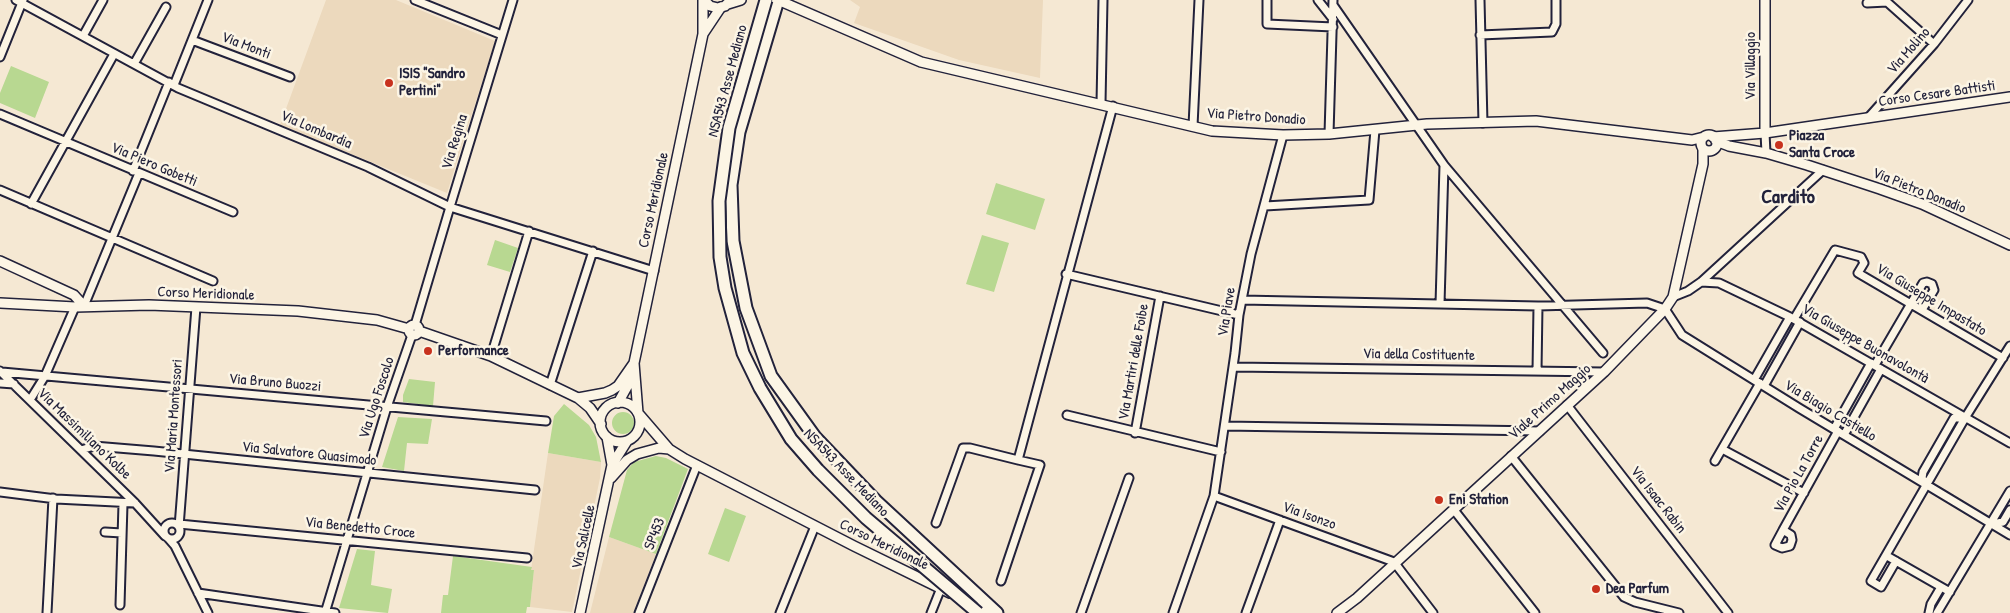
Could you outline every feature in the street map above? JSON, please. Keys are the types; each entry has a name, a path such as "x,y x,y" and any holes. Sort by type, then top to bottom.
{"highway":[{"name":"NSA543 Asse Mediano","path":"766,0 729,128 721,174 719,201 722,272 732,319 743,352 760,388 791,439 818,470 866,518 978,613"},
{"name":"NSA543 Asse Mediano","path":"778,0 739,132 731,185 734,241 746,308 771,376 815,437 876,501 997,613"}],"street":[{"path":"83,36 103,0"},
{"path":"30,400 45,376 113,238 136,172 208,0"},
{"path":"415,0 502,35"},
{"name":"Via Regina","path":"450,207 513,0"},
{"path":"703,0 710,6 741,0"},
{"path":"703,0 703,34"},
{"name":"Via Pietro Donadio","path":"778,0 921,62 1101,103 1212,131 1282,135 1330,134 1415,125 1536,121 1692,140 1766,153 1823,170 1922,204 2010,245"},
{"path":"1101,103 1103,0"},
{"path":"1193,126 1199,0"},
{"path":"1267,0 1267,24 1332,28"},
{"path":"1318,0 1333,19"},
{"path":"1480,0 1482,122"},
{"path":"1480,35 1552,32 1556,24 1556,0"},
{"name":"Via Villaggio","path":"1765,0 1765,133"},
{"name":"Via Molino","path":"1868,118 1934,44 1968,0"},
{"path":"0,57 20,1"},
{"name":"Via Lombardia","path":"20,1 114,54 172,83 368,166 450,207 654,271"},
{"path":"1330,134 1333,2"},
{"path":"1333,2 1444,165 1603,353"},
{"path":"1867,3 1887,2 1934,44"},
{"path":"703,34 727,4"},
{"path":"134,64 166,7"},
{"name":"Corso Meridionale","path":"635,367 703,34"},
{"name":"Via Monti","path":"192,40 290,77"},
{"path":"31,204 114,54"},
{"name":"Corso Cesare Battisti","path":"1709,144 1765,133 2010,97"},
{"path":"1018,460 1066,274 1113,106"},
{"name":"Via Piero Gobetti","path":"0,114 233,212"},
{"path":"1264,206 1369,200 1375,130"},
{"path":"1765,133 1766,153"},
{"name":"Via Piave","path":"1173,613 1214,496 1234,367 1239,315 1251,254 1282,135"},
{"name":"Viale Primo Maggio","path":"1337,613 1357,598 1394,562 1454,510 1604,372 1665,309 1673,297 1709,144"},
{"path":"1440,304 1444,165"},
{"path":"1673,297 1688,291 1701,282 1823,170"},
{"path":"0,190 213,280"},
{"path":"414,330 450,207"},
{"path":"491,356 529,231"},
{"name":"Via Giuseppe Impastato","path":"1795,319 1835,250 1861,257 1864,263 1858,273 2003,358"},
{"path":"550,385 593,251"},
{"path":"0,261 74,296 80,306"},
{"path":"1066,274 1239,315"},
{"name":"Via Giuseppe Buonavolontà","path":"1701,282 1720,283 1795,319 2010,444"},
{"name":"Via Pio La Torre","path":"1784,530 1923,283 1932,284 1934,290 1922,310"},
{"name":"Via Martiri delle Foibe","path":"1135,433 1160,296"},
{"path":"1242,300 1538,306 1647,303 1665,309"},
{"name":"Corso Meridionale","path":"0,303 196,307 326,314 376,320 414,330 491,356 578,398"},
{"path":"1537,371 1538,306"},
{"name":"Via Maria Montessori","path":"180,527 196,307"},
{"name":"Via Biagio Castiello","path":"1665,309 1682,335 2010,534"},
{"path":"1759,383 1795,319"},
{"path":"1715,461 1795,319"},
{"name":"Via Ugo Foscolo","path":"325,612 387,407 414,330"},
{"path":"1896,561 1881,586 1871,581 1965,418 2010,346"},
{"name":"Via Pio La Torre","path":"1839,432 1876,365"},
{"path":"578,398 605,394 618,386 635,367"},
{"path":"601,424 604,411 618,403 628,388 635,367"},
{"path":"612,465 627,441 639,429 635,367"},
{"name":"Via della Costituente","path":"1234,367 1604,372"},
{"name":"Via Bruno Buozzi","path":"1,371 190,390 546,421"},
{"name":"Via Massimiliano Kolbe","path":"1,371 148,516 166,537 179,556 208,613"},
{"path":"0,383 14,384"},
{"path":"578,398 590,408 601,424 607,437 612,465"},
{"path":"618,403 628,404 638,413"},
{"name":"Via Isaac Rabin","path":"1567,405 1728,613"},
{"name":"Corso Meridionale","path":"638,413 669,449 815,526 941,588 987,613"},
{"path":"1067,415 1135,433 1221,452"},
{"path":"1225,426 1540,431"},
{"path":"607,437 616,442 627,441"},
{"name":"Via Salvatore Quasimodo","path":"81,450 94,446 535,490"},
{"path":"609,480 627,460 637,454 659,448 669,449"},
{"path":"936,524 963,448 970,448 1040,465 1001,581"},
{"path":"1722,449 1804,493"},
{"path":"1511,456 1624,596 1634,602 1679,613"},
{"name":"Via Salicelle","path":"580,613 612,465"},
{"name":"SP453","path":"639,613 697,465"},
{"path":"1082,613 1129,478"},
{"path":"1937,613 2010,491"},
{"path":"0,492 123,504 135,503"},
{"name":"Via Isonzo","path":"1214,496 1394,562"},
{"path":"47,613 53,498"},
{"path":"120,606 123,504"},
{"path":"1454,510 1535,613"},
{"path":"1992,524 2003,522 2010,510"},
{"name":"Via Massimiliano Kolbe","path":"148,516 162,523 170,523 180,527 179,556"},
{"path":"1246,613 1280,520"},
{"path":"170,523 164,528 166,537 176,538 180,527"},
{"name":"Via Benedetto Croce","path":"180,527 191,525 526,558"},
{"name":"Corso Meridionale","path":"780,613 815,526"},
{"path":"105,532 122,533"},
{"path":"1886,556 1950,592"},
{"path":"1394,562 1433,613"},
{"path":"1929,613 1931,604 1941,587"},
{"name":"Corso Meridionale","path":"931,613 941,588"},
{"path":"198,593 335,613"}],"shaded area":[{"name":"ISIS \"Sandro Pertini\"","path":"326,0 396,0 495,41 447,193 280,125"},
{"path":"850,0 1043,0 1040,78 959,60 854,23 860,7"},
{"path":"548,453 601,462 600,478 572,612 530,607 534,570 531,570"},
{"path":"609,537 656,554 633,613 590,613"}],"green space":[{"path":"11,66 49,82 35,118 0,103 0,93"},
{"path":"996,183 1045,199 1035,230 986,214"},
{"path":"982,235 1009,243 994,292 966,284"},
{"path":"495,240 518,248 510,272 487,265"},
{"path":"409,379 435,382 433,406 403,402 403,395"},
{"path":"564,404 589,425 596,437 601,462 548,453 554,416"},
{"path":"623,412 633,419 634,423 627,433 623,434 613,427 612,423 619,413"},
{"path":"398,417 432,419 428,444 407,443 404,471 382,467"},
{"path":"656,456 666,458 688,469 656,554 609,537 627,470 634,462"},
{"path":"725,508 746,516 729,562 708,554"},
{"path":"357,549 375,551 371,585 392,589 388,613 339,608"},
{"path":"453,556 532,567 531,570 534,570 530,607 527,607 526,613 441,613 443,595 448,595"}],"place":[{"name":"ISIS \"Sandro Pertini\"","path":"389,83"},
{"name":"Piazza Santa Croce","path":"1779,145"},
{"name":"Performance","path":"428,351"},
{"name":"Eni Station","path":"1439,500"},
{"name":"Dea Parfum","path":"1596,589"}],"district":[{"name":"Cardito","path":"1788,198"}]}
